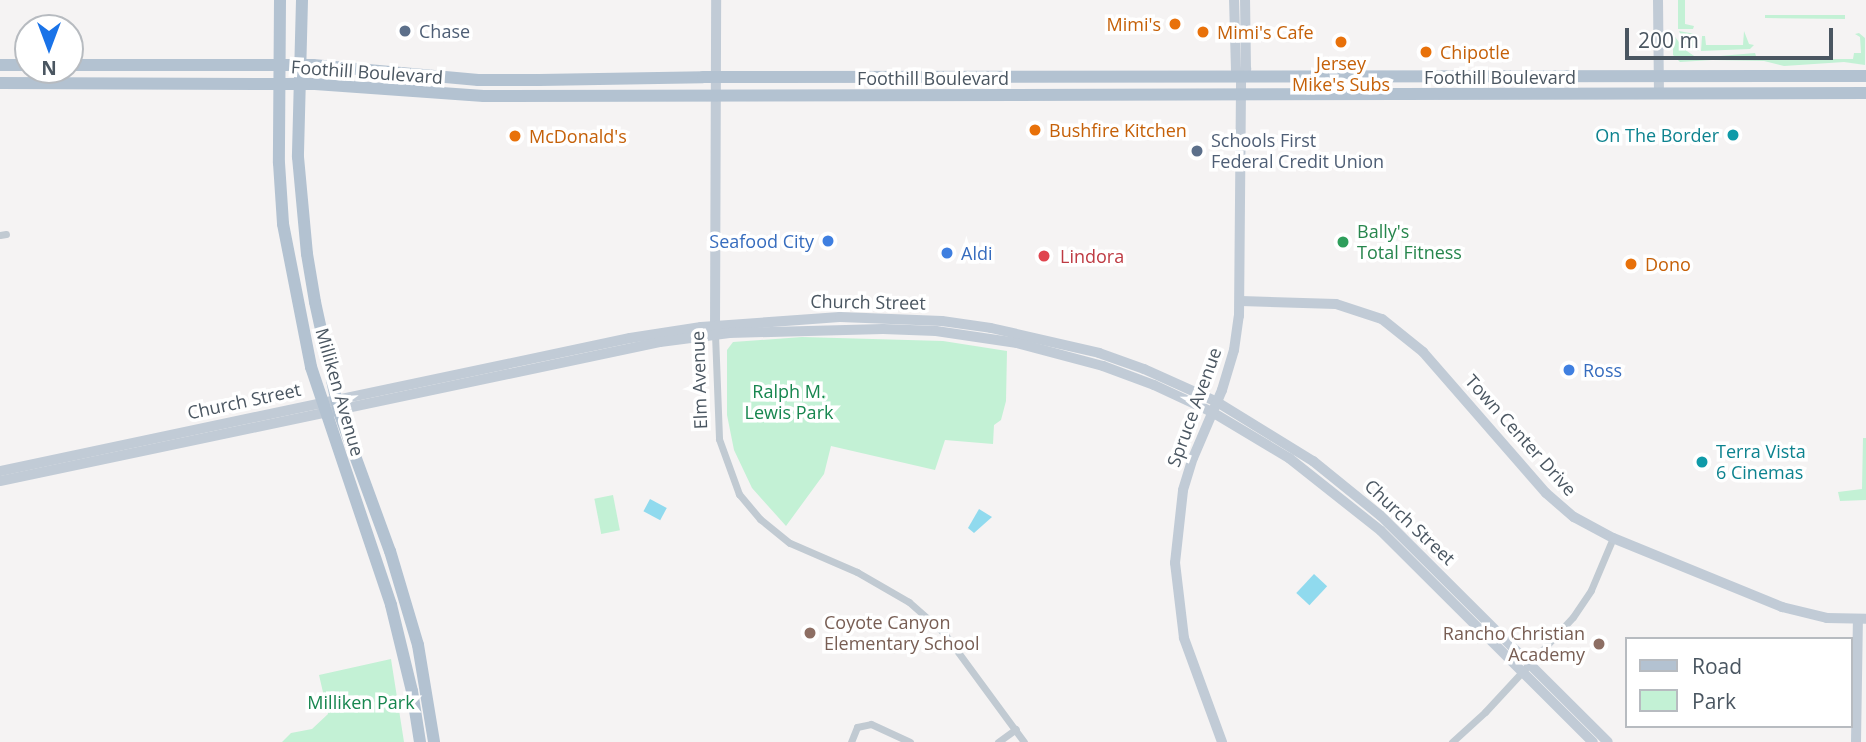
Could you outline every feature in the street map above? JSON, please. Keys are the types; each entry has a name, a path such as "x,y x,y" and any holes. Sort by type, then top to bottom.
{"main road":[{"name":"Milliken Avenue","path":"279,0 279,163 283,224 311,367 391,605 412,691 420,742"},
{"name":"Milliken Avenue","path":"302,0 298,157 307,254 337,405 390,551 418,645 434,742"},
{"name":"Elm Avenue","path":"715,330 716,0"},
{"name":"Spruce Avenue","path":"1234,0 1236,70 1241,76"},
{"name":"Spruce Avenue","path":"1222,742 1184,638 1175,563 1183,490 1234,350 1241,301 1241,76 1246,69 1245,0"},
{"path":"1658,0 1659,94"},
{"name":"Foothill Boulevard","path":"84,65 302,65 372,68 478,80 716,77 893,79 1866,76"},
{"name":"Foothill Boulevard","path":"0,82 300,84 467,96 1866,93"},
{"name":"Town Center Drive","path":"1241,301 1336,304 1370,313 1394,326 1423,352 1546,494 1574,517 1613,538 1797,612 1862,619"},
{"name":"Church Street","path":"0,481 337,405 715,330 883,329 1018,338 1215,407 1345,500 1608,742"},
{"name":"Church Street","path":"0,471 323,409"},
{"path":"1856,742 1862,619"},
{"name":"Church Street","path":"1526,668 1593,742"}],"street":[{"name":"Elm Avenue","path":"715,330 719,439 739,494 760,519 790,543 857,572 909,602 944,633 1024,742"},
{"path":"1452,742 1573,617 1597,579 1613,538"},
{"path":"851,742 857,727 862,724 871,724 910,742"},
{"path":"998,742 1016,729"}],"green space":[{"path":"1678,0 1685,0 1685,24 1694,26 1693,29 1678,29"},
{"path":"1765,15 1845,15 1845,19 1765,18"},
{"path":"1679,31 1695,34 1699,51 1686,45"},
{"path":"1744,31 1749,44 1754,45 1750,49 1701,51 1702,36 1705,36 1706,45 1743,45"},
{"path":"1859,33 1865,38 1865,65 1844,62 1784,66 1764,61 1680,62 1673,55 1673,34 1684,49 1697,58 1755,53 1757,59 1853,59 1854,53 1861,53 1860,37 1855,34"},
{"name":"Ralph M. Lewis Park","path":"802,337 943,341 1007,351 1006,401 1001,420 994,425 993,444 945,440 935,470 831,446 824,474 786,526 752,488 734,450 727,415 727,350 733,342"},
{"path":"1863,438 1866,438 1866,500 1840,501 1838,492 1862,489"},
{"path":"613,495 620,530 601,534 594,499"},
{"name":"Milliken Park","path":"391,659 404,742 282,742 291,733 312,729 328,714 319,675"}],"water":[{"path":"650,499 667,508 660,520 643,511"},
{"path":"979,509 992,517 974,533 968,528"},
{"path":"1314,574 1327,586 1309,605 1296,593"}],"place":[{"name":"Mimi's","path":"1175,24"},
{"name":"Chase","path":"405,31"},
{"name":"Mimi's Cafe","path":"1203,32"},
{"name":"Jersey Mike's Subs","path":"1341,42"},
{"name":"Chipotle","path":"1426,52"},
{"name":"Bushfire Kitchen","path":"1035,130"},
{"name":"On The Border","path":"1733,135"},
{"name":"McDonald's","path":"515,136"},
{"name":"Schools First Federal Credit Union","path":"1197,151"},
{"name":"Seafood City","path":"828,241"},
{"name":"Bally's Total Fitness","path":"1343,242"},
{"name":"Aldi","path":"947,253"},
{"name":"Lindora","path":"1044,256"},
{"name":"Dono","path":"1631,264"},
{"name":"Ross","path":"1569,370"},
{"name":"Terra Vista 6 Cinemas","path":"1702,462"},
{"name":"Coyote Canyon Elementary School","path":"810,633"},
{"name":"Rancho Christian Academy","path":"1599,644"}]}
